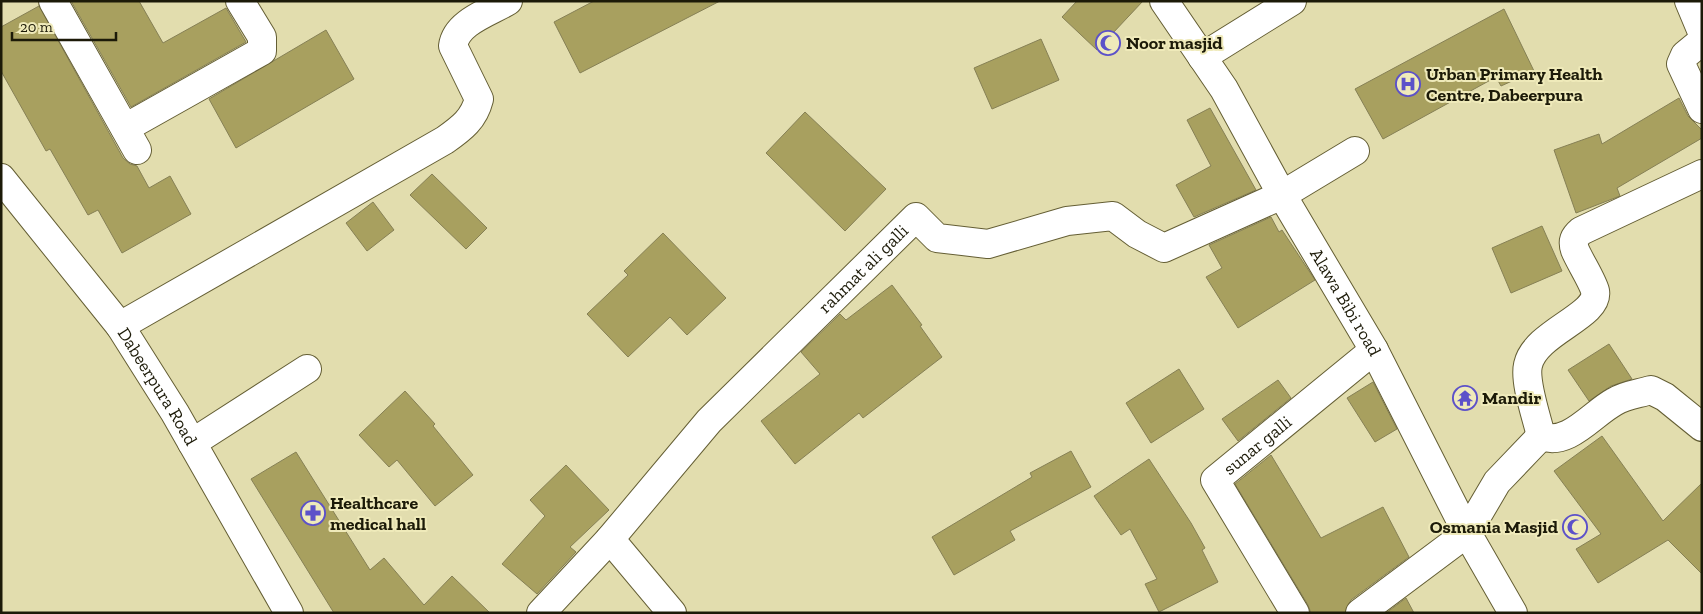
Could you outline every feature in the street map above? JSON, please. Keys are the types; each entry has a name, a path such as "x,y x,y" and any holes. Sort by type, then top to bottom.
{"street":[{"path":"53,1 131,139 262,50 262,37 240,1"},
{"path":"120,326 445,140 462,128 475,113 479,98 453,46 454,36 467,24 508,1"},
{"name":"Alawa Bibi road","path":"1164,1 1224,89 1282,195 1374,350 1467,533 1513,613"},
{"path":"1202,57 1292,1"},
{"path":"1689,1 1702,32"},
{"path":"1702,41 1685,55 1681,64 1702,108"},
{"path":"1282,195 1355,151"},
{"path":"1541,436 1527,376 1528,364 1532,353 1543,340 1586,312 1593,302 1595,292 1572,244 1575,236 1581,231 1702,174"},
{"name":"Dabeerpura Road","path":"1,178 120,326 192,443 289,613"},
{"name":"rahmat ali galli","path":"541,613 610,539 709,420 916,217 938,238 988,244 1067,221 1113,216 1138,234 1164,248 1282,195"},
{"name":"sunar galli","path":"1295,613 1215,480 1374,350"},
{"path":"192,443 307,369"},
{"path":"1541,436 1550,440 1569,435 1616,400 1651,390 1665,397 1702,427"},
{"path":"1360,613 1467,533 1497,482 1541,436"},
{"path":"610,539 672,613"}],"building":[{"path":"71,1 139,1 163,43 226,8 246,42 131,107"},
{"path":"594,1 720,1 580,73 554,22"},
{"path":"1077,1 1143,1 1097,50 1062,17"},
{"path":"39,6 123,158 130,164 137,166 149,188 170,176 191,214 122,253 98,210 88,215 50,149 46,151 1,71 1,27"},
{"path":"1504,9 1534,71 1501,86 1496,77 1383,139 1355,89"},
{"path":"326,30 354,79 236,148 209,99"},
{"path":"1041,39 1059,80 992,109 974,68"},
{"path":"1679,98 1688,116 1702,130 1702,138 1617,188 1620,196 1576,213 1554,150 1599,134 1602,144"},
{"path":"1210,108 1256,190 1194,217 1176,185 1211,166 1187,120"},
{"path":"805,112 886,189 845,231 766,153"},
{"path":"432,174 487,228 466,249 410,195"},
{"path":"373,202 394,230 367,251 346,223"},
{"path":"1271,217 1279,232 1282,230 1315,280 1238,328 1206,277 1222,268 1209,245"},
{"path":"1542,226 1562,271 1511,293 1492,248"},
{"path":"663,233 726,298 687,335 670,317 628,357 587,314 628,275 624,271"},
{"path":"892,285 922,325 920,326 942,357 863,418 859,413 795,464 761,421 820,374 801,352 840,314 846,320"},
{"path":"1609,344 1632,379 1611,386 1589,401 1568,370"},
{"path":"1179,369 1204,409 1151,443 1126,403"},
{"path":"1278,380 1291,398 1238,441 1222,419"},
{"path":"1373,382 1397,429 1375,442 1347,398"},
{"path":"405,391 435,424 433,426 473,475 435,506 397,460 389,467 359,435"},
{"path":"1602,436 1663,521 1702,483 1702,574 1668,540 1598,583 1576,549 1601,534 1554,471"},
{"path":"1071,451 1091,487 1010,531 1015,540 954,575 932,537 1032,477 1030,473"},
{"path":"296,452 370,570 384,558 424,605 452,576 490,613 334,613 251,479"},
{"path":"1271,455 1321,538 1383,507 1409,557 1351,600 1345,613 1311,613 1235,484"},
{"path":"1149,459 1191,523 1205,548 1202,550 1218,582 1159,612 1145,584 1157,579 1130,529 1121,535 1094,496"},
{"path":"566,465 609,510 570,547 576,552 537,594 502,564 545,516 530,500"},
{"path":"1406,598 1414,613 1386,613"}],"place":[{"name":"Noor masjid","path":"1108,43"},
{"name":"Urban Primary Health Centre, Dabeerpura","path":"1408,84"},
{"name":"Mandir","path":"1465,398"},
{"name":"Healthcare medical hall","path":"313,513"},
{"name":"Osmania Masjid","path":"1575,527"}]}
